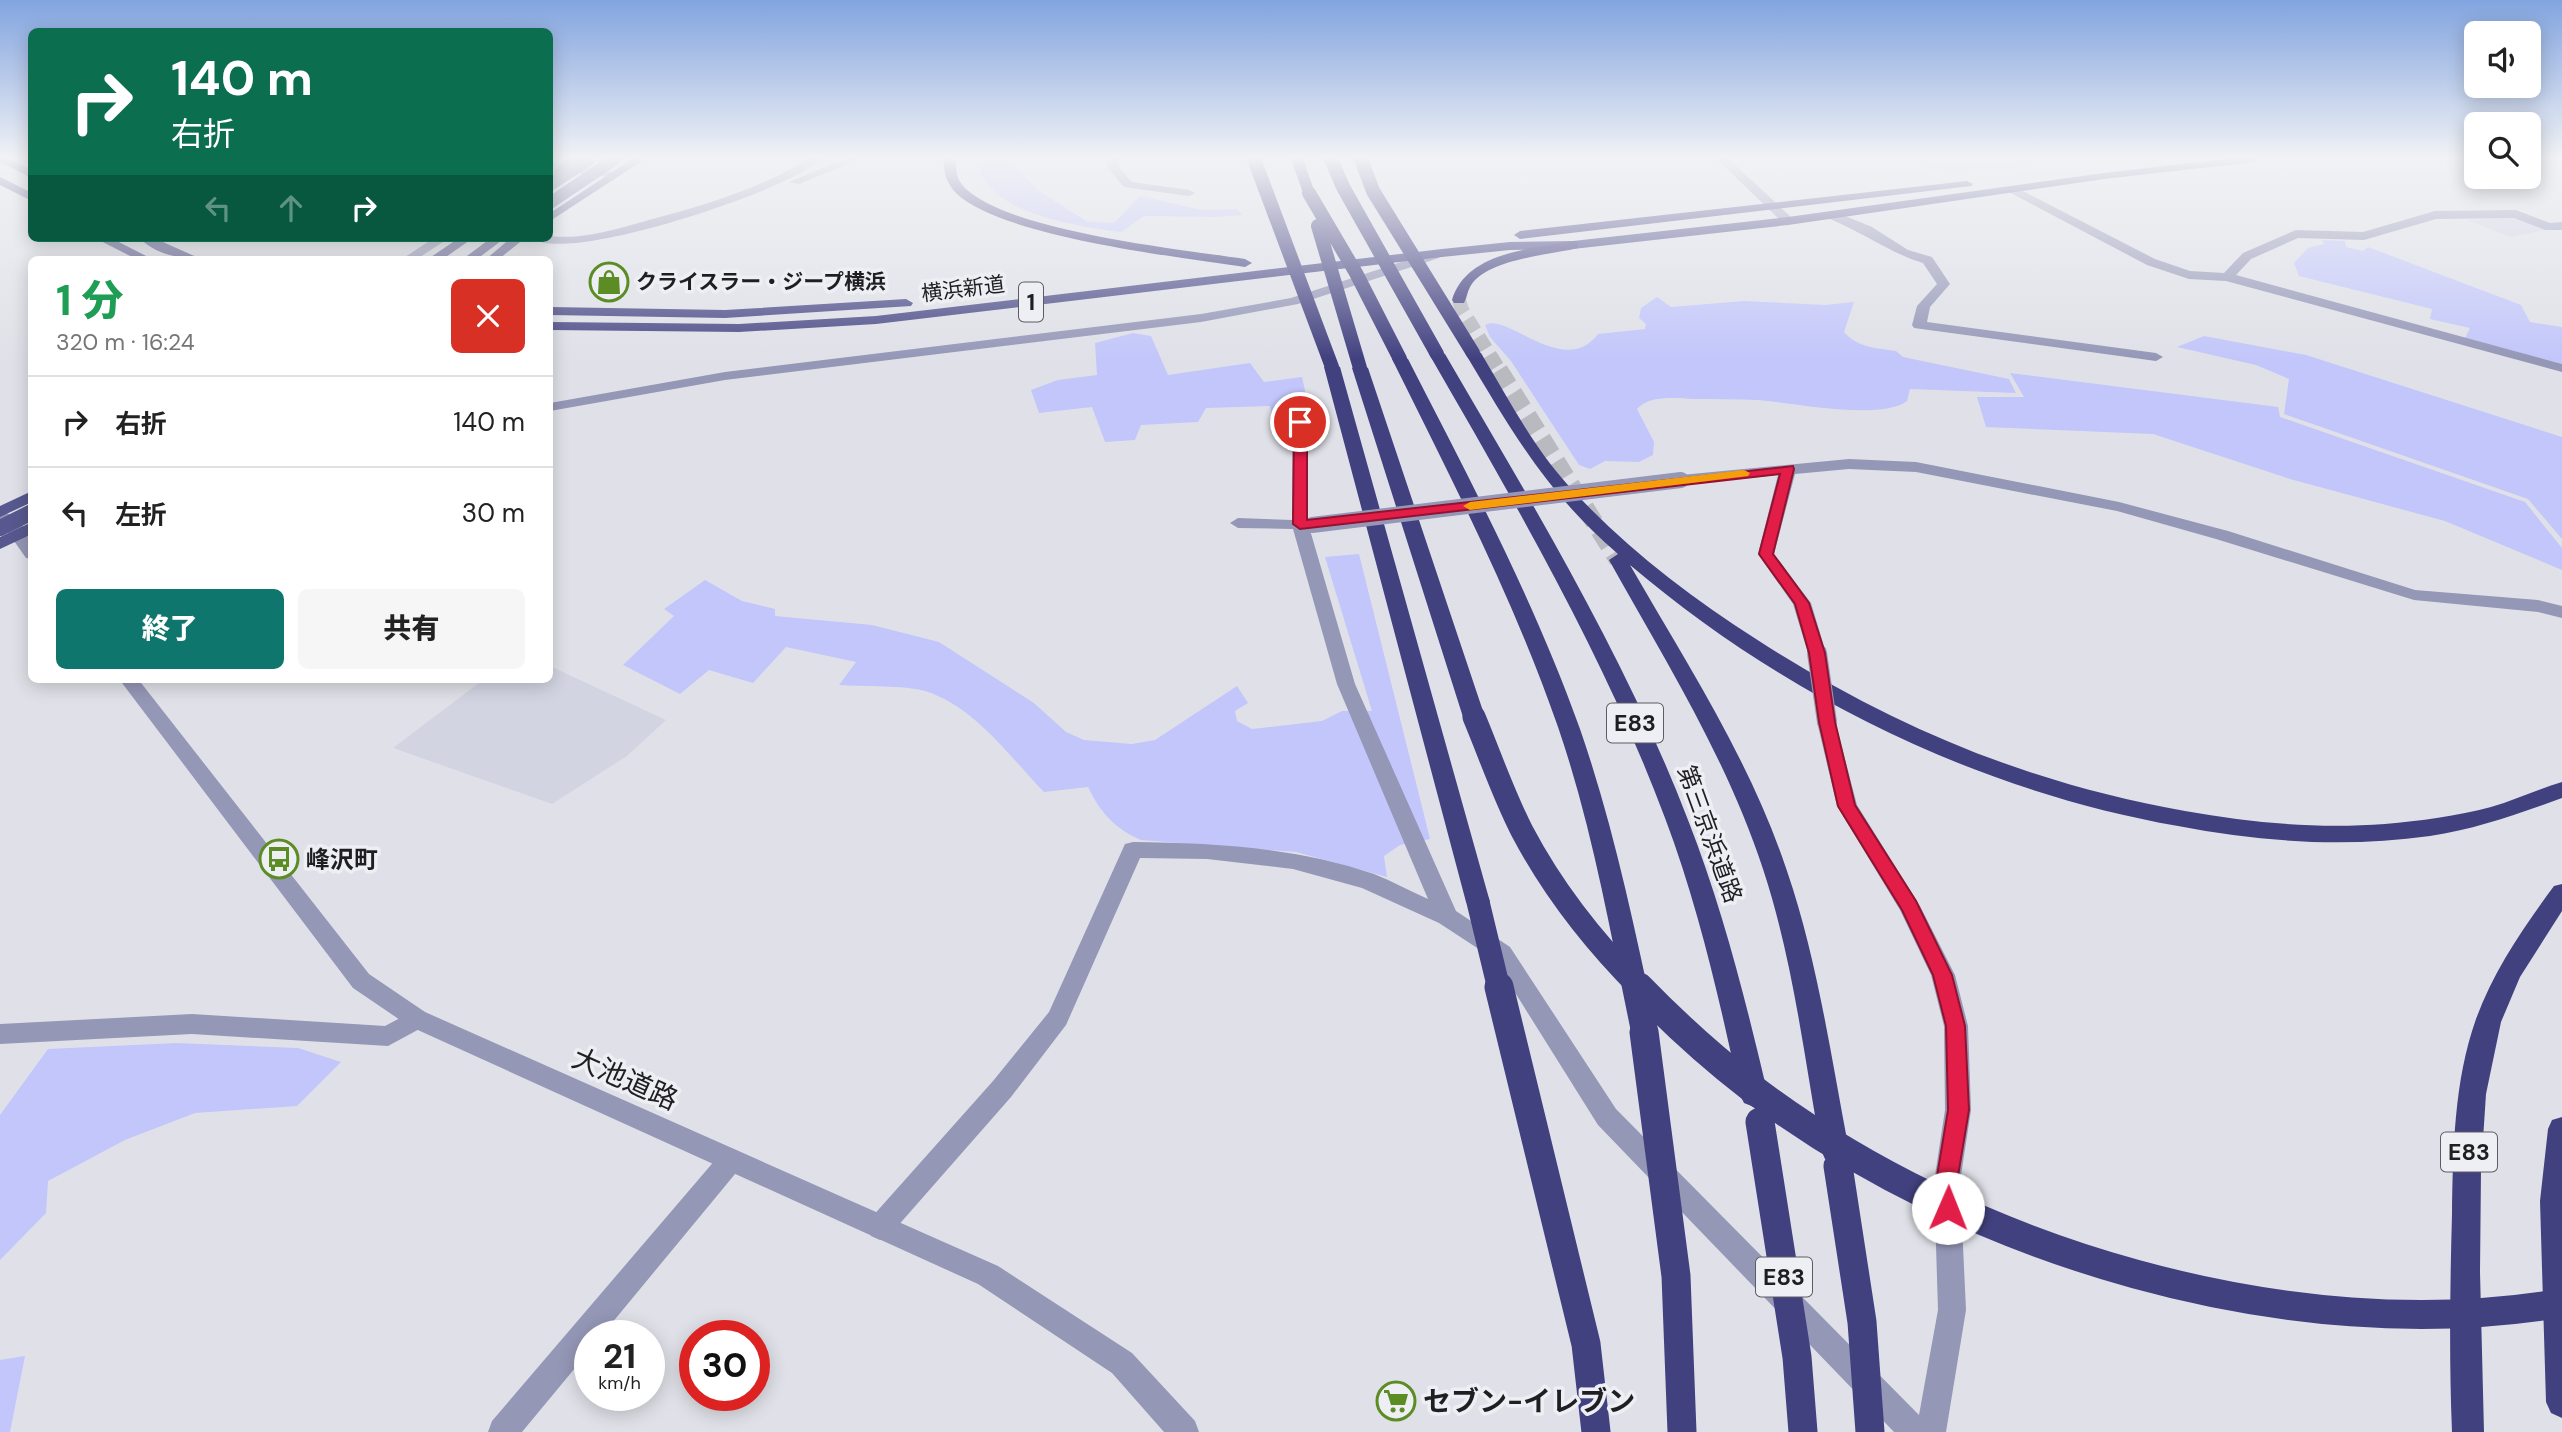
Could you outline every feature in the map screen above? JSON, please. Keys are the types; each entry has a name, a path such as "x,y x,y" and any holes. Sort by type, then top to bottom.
{"highway":[{"path":"1052,226 1123,243 1245,263"},
{"path":"1279,226 1332,367 1478,902 1586,1344 1595,1432"},
{"path":"1319,226 1360,368 1475,718 1514,813 1561,895 1611,958 1663,1014 1720,1066 1807,1128 1891,1176 1991,1225 2091,1262 2213,1293 2327,1312 2431,1318 2518,1311 2562,1303"},
{"name":"E83","path":"1328,226 1356,273 1515,589 1569,728 1600,829 1644,1032 1676,1276 1682,1432"},
{"name":"第三京浜道路","path":"1365,226 1548,547 1615,676 1676,820 1726,971 1760,1122 1797,1357 1803,1432"},
{"path":"1395,226 1541,464 1584,514 1637,562 1700,610 1781,666 1856,709 1943,751 2038,787 2142,813 2231,827 2322,836 2404,831 2489,815 2562,790"},
{"name":"横浜新道","path":"553,310 725,314 880,306 1245,263 1597,226"},
{"name":"横浜新道","path":"553,326 738,328 876,320 1442,253 1510,246 1573,245 1745,226"},
{"path":"110,242 140,256"},
{"path":"152,242 185,256"},
{"path":"1459,300 1459,291 1464,282 1485,267 1573,245"},
{"path":"1618,560 1742,786 1775,869 1801,967 1838,1166 1862,1322 1870,1432"},
{"name":"E83","path":"2468,1432 2463,1350 2467,1175 2474,1094 2488,1023 2516,957 2562,893"},
{"path":"2562,1129 2554,1201 2562,1402"}],"main road":[{"path":"439,256 462,242"},
{"path":"444,256 463,242"},
{"path":"472,256 493,242"},
{"path":"495,256 514,242"},
{"path":"0,514 28,491"},
{"path":"0,514 28,498"},
{"path":"0,514 28,512"},
{"path":"0,544 27,530"}],"street":[{"path":"553,240 586,241 637,226"},
{"path":"1858,226 1904,253 1928,260 1944,284 1924,306 1919,325 2031,338 2156,357"},
{"path":"2082,226 2151,262 2189,275 2227,277 2562,368"},
{"path":"2227,277 2247,256 2296,234 2364,236 2398,226"},
{"path":"413,256 436,242"},
{"path":"553,406 725,376 1200,318 1293,301 1442,253"},
{"path":"1300,422 1306,524 1346,684 1447,917"},
{"path":"1238,523 1306,524 1788,469 1849,464 1905,467 1977,477 2119,507 2222,535 2414,596 2538,606 2562,612"},
{"path":"1788,469 1766,554 1802,603 1817,653 1827,722 1847,806 1909,906 1942,975 1955,1026 1958,1110 1947,1182 1952,1310 1931,1432"},
{"path":"0,514 27,530"},
{"name":"大池道路","path":"131,683 361,981 417,1019 988,1275 1122,1363 1184,1432"},
{"path":"880,1227 1002,1089 1058,1018 1133,850 1207,851 1293,861 1368,881 1447,917 1502,953 1607,1117 1915,1432"},
{"path":"0,1034 192,1024 388,1036 417,1019"},
{"path":"503,1432 732,1160"}],"shaded area":[{"path":"1082,226 1130,226 1121,232"},
{"path":"2482,226 2536,226 2544,230 2510,237"},
{"path":"2322,240 2345,241 2346,247 2363,251 2368,247 2521,305 2530,322 2562,327 2562,364 2465,338 2470,328 2430,319 2432,309 2299,276 2294,263 2308,248 2324,244"},
{"path":"1657,297 1671,307 1744,301 1825,305 1854,302 1844,332 1855,341 1896,351 1903,357 2009,379 2016,393 1910,389 1907,401 1877,410 1813,407 1758,400 1656,399 1637,409 1654,442 1653,455 1639,462 1605,461 1590,469 1579,465 1511,361 1490,337 1485,325 1507,327 1537,342 1570,350 1585,346 1598,334 1645,329 1646,324 1639,318 1641,308"},
{"path":"1133,333 1151,336 1168,375 1250,363 1264,382 1302,377 1310,413 1272,415 1270,406 1206,408 1198,422 1141,425 1135,440 1105,442 1092,407 1039,413 1031,390 1058,380 1097,375 1095,343"},
{"path":"2204,336 2306,355 2562,437 2562,539 2528,499 2284,414 2289,379 2256,365 2177,347"},
{"path":"2010,373 2278,407 2280,417 2525,502 2562,548 2562,570 2445,521 2290,479 2153,434 1986,427 1977,397 2024,397"},
{"path":"1359,554 1430,839 1400,845 1384,856 1387,877 1296,852 1141,840 1123,831 1109,819 1088,787 1044,792 975,720 943,698 917,689 839,685 856,662 786,647 753,683 709,670 680,694 623,665 674,616 664,609 705,580 742,601 775,609 775,616 872,625 939,642 1034,703 1066,732 1084,740 1132,744 1155,740 1237,686 1248,703 1235,711 1237,721 1252,729 1322,721 1342,711 1372,711 1325,557"},
{"path":"553,667 666,720 627,756 552,804 393,748 479,683 553,683"},
{"path":"177,1043 298,1048 341,1062 297,1106 195,1113 125,1140 48,1181 46,1213 0,1260 0,1115 48,1049"},
{"path":"25,1356 10,1432 0,1432 0,1360"}],"tunnel":[{"path":"1459,300 1462,310 1500,371"},
{"path":"1499,370 1618,560"}],"slow traffic":[{"path":"1470,506 1744,473"}],"place":[{"name":"クライスラー・ジープ横浜","path":"609,282"},
{"name":"峰沢町","path":"279,859"},
{"name":"セブン-イレブン","path":"1396,1401"}],"route":[{"path":"1300,422 1300,524 1788,469 1766,554 1802,603 1817,653 1827,722 1847,806 1909,906 1942,975 1955,1026 1958,1110 1947,1182 1948,1208"}]}
